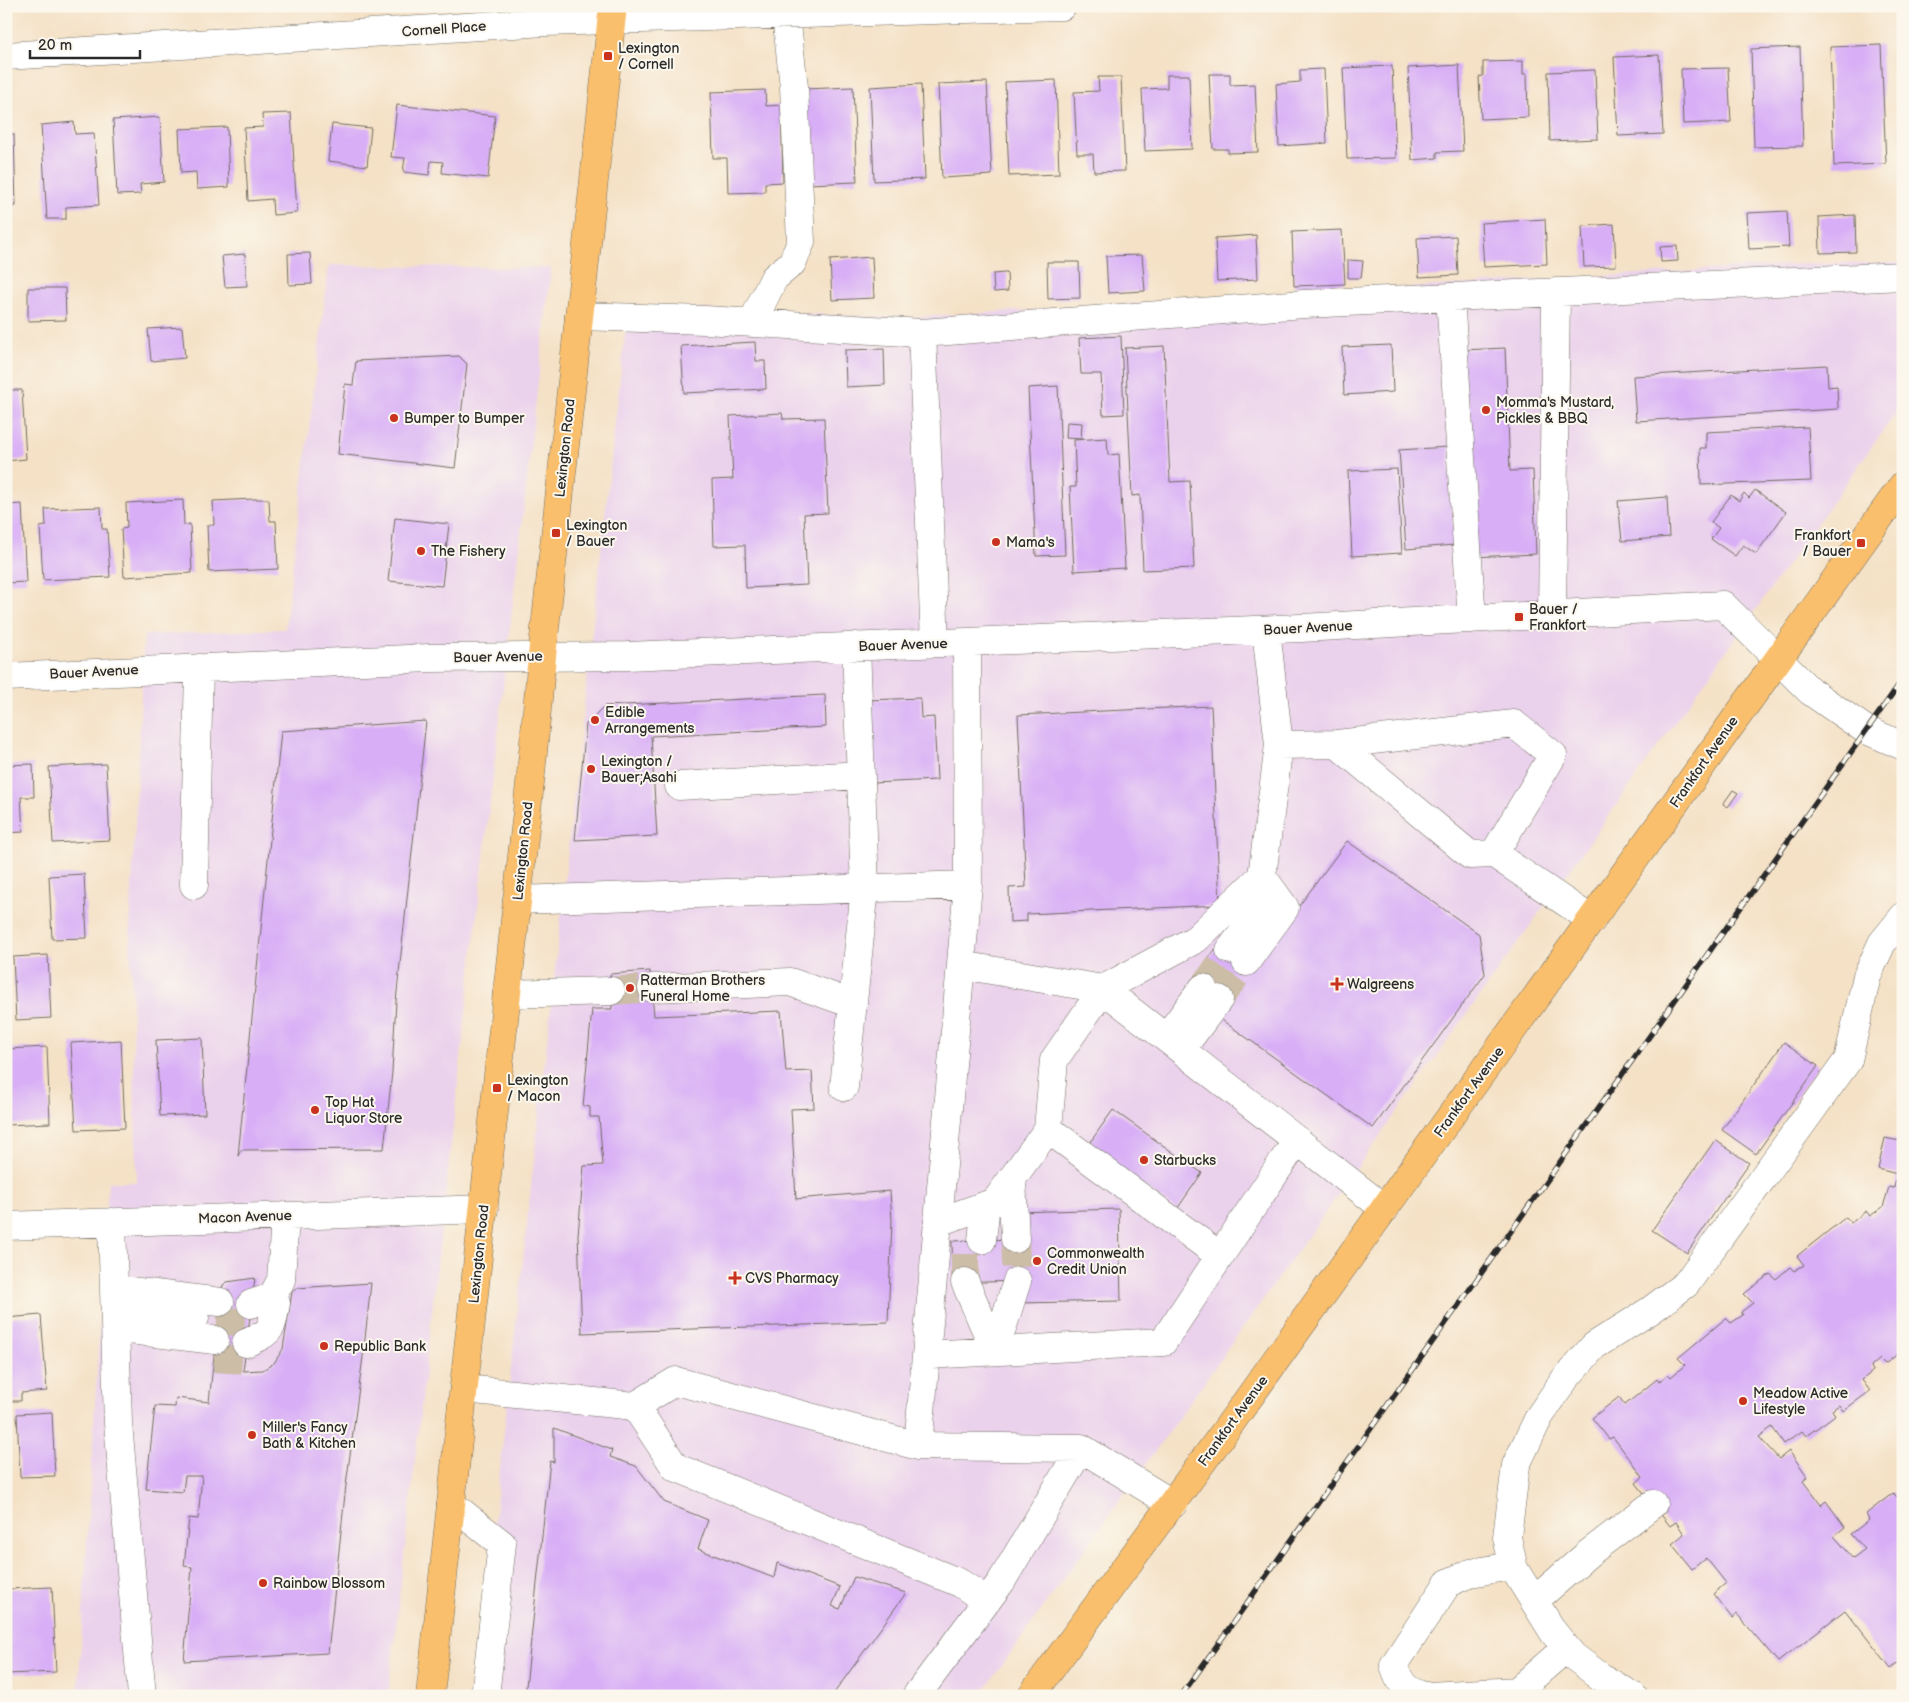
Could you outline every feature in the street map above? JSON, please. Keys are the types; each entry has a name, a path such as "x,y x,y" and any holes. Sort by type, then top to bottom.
{"main road":[{"name":"Lexington Road","path":"430,1696 532,774 542,656 612,14"},
{"name":"Frankfort Avenue","path":"1030,1696 1173,1504 1903,485"}],"street":[{"name":"Cornell Place","path":"6,56 545,22 612,14 786,15 1062,6"},
{"path":"752,323 774,278 792,263 801,242 794,87 786,15"},
{"path":"579,316 922,332 1304,304 1903,276"},
{"path":"1552,615 1556,292"},
{"path":"1450,297 1472,620"},
{"path":"922,332 936,643"},
{"name":"Bauer Avenue","path":"6,677 430,658 627,656 1266,630 1723,605 1810,691 1866,730 1903,746"},
{"path":"1238,956 1254,918 1262,876 1280,745 1266,630"},
{"path":"918,1446 968,885 967,642"},
{"path":"844,1087 866,888 856,646"},
{"path":"194,885 199,668"},
{"path":"1280,745 1337,744 1514,724 1553,756 1494,854"},
{"path":"1337,744 1470,855 1494,854 1592,920"},
{"path":"679,786 861,775"},
{"path":"938,1222 992,1198 1048,1129 1054,1060 1103,989 1196,939 1262,876"},
{"path":"517,900 968,885"},
{"path":"1633,1696 1601,1677 1573,1656 1554,1633 1513,1566 1507,1537 1516,1464 1539,1417 1565,1378 1594,1346 1651,1310 1686,1284 1848,1060 1867,976 1882,943 1903,917"},
{"path":"961,966 1103,989 1385,1209"},
{"path":"652,988 790,982 853,1004"},
{"path":"507,994 611,991"},
{"path":"1173,1044 1211,994"},
{"path":"1048,1129 1220,1256"},
{"path":"926,1355 1162,1342 1297,1140"},
{"path":"992,1198 990,1240 992,1198"},
{"name":"Macon Avenue","path":"6,1226 484,1209"},
{"path":"260,1320 285,1216"},
{"path":"112,1222 118,1423 142,1696"},
{"path":"995,1351 991,1282 995,1351"},
{"path":"115,1318 217,1330 115,1318"},
{"path":"464,1389 635,1406 676,1380 918,1446 1081,1448 1173,1504"},
{"path":"635,1406 675,1467 960,1583 987,1601"},
{"path":"916,1696 1001,1582 1081,1448"},
{"path":"451,1504 502,1544 484,1696"},
{"path":"1534,1601 1590,1553 1653,1504"},
{"path":"1424,1696 1410,1691 1399,1679 1394,1665 1448,1583 1470,1573 1513,1566"},
{"path":"1430,1696 1517,1691 1566,1648"}],"shaded area":[{"path":"1824,263 1903,263 1903,403 980,1696 475,1696 628,306 899,318"},
{"path":"329,265 551,268 388,1696 78,1696 108,1182 137,1182 130,929 144,635 285,629"}],"building":[{"path":"1881,45 1886,164 1834,166 1830,47"},
{"path":"1800,47 1803,146 1754,147 1751,49"},
{"path":"1659,55 1663,134 1618,136 1614,57"},
{"path":"1523,61 1523,74 1527,74 1528,117 1481,119 1479,77 1483,76 1483,62"},
{"path":"1459,65 1463,151 1437,152 1437,158 1412,160 1408,68"},
{"path":"1392,66 1396,158 1347,159 1343,68"},
{"path":"1728,68 1731,122 1683,124 1681,69"},
{"path":"1324,69 1327,143 1279,146 1276,84 1300,82 1300,70"},
{"path":"1595,70 1598,139 1550,141 1548,72"},
{"path":"1209,74 1230,74 1230,85 1255,84 1258,152 1228,153 1228,149 1213,149"},
{"path":"1167,75 1189,75 1192,149 1145,151 1142,89 1167,88"},
{"path":"1098,77 1121,77 1125,171 1094,172 1093,154 1077,154 1074,92 1099,91"},
{"path":"1056,80 1059,174 1009,176 1005,82"},
{"path":"987,82 992,175 942,178 938,84"},
{"path":"921,84 925,179 874,181 870,87"},
{"path":"853,87 857,182 808,184 804,89"},
{"path":"765,90 766,106 781,105 783,182 765,183 765,192 728,193 727,158 713,158 711,92"},
{"path":"1903,99 1903,135 1900,135 1899,100"},
{"path":"397,105 495,116 488,178 442,173 443,162 431,161 429,175 403,172 405,158 391,157"},
{"path":"291,113 297,213 273,215 272,199 248,201 244,128 263,127 262,114"},
{"path":"160,117 164,182 140,184 141,194 117,195 113,120"},
{"path":"74,122 75,134 94,133 99,205 66,207 66,219 47,219 41,125"},
{"path":"332,124 371,128 367,166 328,161"},
{"path":"227,127 229,187 197,189 196,172 181,173 179,129"},
{"path":"6,134 14,134 16,206 6,207"},
{"path":"1787,211 1789,247 1749,249 1747,213"},
{"path":"1855,215 1856,252 1820,253 1819,217"},
{"path":"1545,219 1547,264 1484,267 1481,223"},
{"path":"1614,224 1616,266 1584,267 1582,226"},
{"path":"1342,230 1345,284 1294,286 1292,232"},
{"path":"1256,235 1258,279 1217,281 1215,238"},
{"path":"1456,236 1458,275 1419,277 1417,238"},
{"path":"1677,246 1678,261 1661,262 1660,247"},
{"path":"310,253 312,284 289,285 288,254"},
{"path":"245,254 247,286 225,287 222,256"},
{"path":"1142,255 1145,291 1108,293 1106,256"},
{"path":"872,257 874,298 832,300 830,260"},
{"path":"1348,260 1363,261 1361,278 1348,278"},
{"path":"1047,262 1079,262 1080,298 1048,299"},
{"path":"1007,273 1008,291 994,292 993,274"},
{"path":"28,288 65,288 66,320 28,321"},
{"path":"182,327 185,358 151,361 148,329"},
{"path":"1121,336 1124,414 1103,415 1101,374 1081,374 1079,338"},
{"path":"755,342 756,361 765,361 766,389 684,393 681,346"},
{"path":"1391,345 1393,392 1344,395 1342,347"},
{"path":"1164,346 1170,482 1190,481 1194,568 1143,570 1140,495 1132,496 1125,348"},
{"name":"Momma's Mustard, Pickles & BBQ","path":"1505,348 1510,471 1533,470 1536,554 1472,557 1462,350"},
{"path":"884,349 885,385 846,387 845,350"},
{"path":"459,356 467,364 455,468 338,454 345,384 353,385 356,361"},
{"path":"1827,365 1828,387 1837,386 1838,409 1636,421 1633,376"},
{"path":"1058,386 1065,555 1036,556 1028,388"},
{"path":"6,390 22,390 26,459 6,461"},
{"path":"782,413 783,419 824,418 828,513 804,514 807,585 746,588 745,545 714,546 712,480 733,479 730,416"},
{"path":"1067,422 1082,423 1081,439 1066,438"},
{"path":"1808,427 1811,481 1701,485 1700,448 1706,448 1706,432"},
{"path":"1107,438 1108,455 1119,454 1125,568 1074,571 1070,487 1076,487 1074,440"},
{"path":"1448,447 1454,545 1406,549 1399,450"},
{"path":"1397,469 1402,553 1352,556 1348,471"},
{"path":"1755,490 1786,512 1756,554 1743,545 1735,556 1711,539 1719,528 1711,522 1731,495 1739,501 1744,493 1749,498"},
{"path":"1667,497 1669,537 1622,541 1618,501"},
{"path":"269,499 270,521 276,521 278,569 209,572 207,525 214,525 213,501"},
{"path":"183,500 184,525 190,524 192,573 124,577 121,529 127,528 126,503"},
{"path":"22,504 26,582 6,583 6,505"},
{"path":"101,507 102,529 107,529 110,577 43,580 40,527 46,526 45,509"},
{"path":"395,518 449,524 442,586 388,581"},
{"path":"825,695 826,727 651,736 657,836 575,840 586,724 604,706"},
{"path":"920,698 921,718 934,717 937,780 872,783 868,700"},
{"path":"1211,706 1220,905 1027,914 1027,921 1010,922 1009,888 1026,887 1018,715"},
{"path":"426,721 396,1001 392,1072 384,1149 241,1150 238,1156 281,731"},
{"path":"33,764 34,797 21,797 23,832 6,833 6,765"},
{"path":"106,764 110,840 53,843 49,767"},
{"path":"1733,790 1738,793 1728,807 1723,804"},
{"name":"Walgreens","path":"1347,841 1479,934 1485,974 1373,1128 1219,1018 1192,981 1220,943 1254,967"},
{"path":"84,874 87,938 52,939 49,876"},
{"path":"48,955 51,1018 16,1020 13,957"},
{"path":"650,971 654,1016 781,1011 786,1072 812,1071 814,1108 791,1109 796,1199 890,1191 892,1221 888,1322 582,1333 578,1235 584,1166 603,1165 599,1117 590,1117 590,1107 583,1106 592,1009 612,1009 610,974"},
{"path":"202,1038 205,1114 160,1116 156,1040"},
{"path":"121,1040 125,1128 76,1130 71,1043"},
{"path":"1784,1042 1818,1066 1756,1154 1722,1130"},
{"path":"47,1047 50,1123 6,1125 6,1049"},
{"name":"Starbucks","path":"1113,1110 1202,1173 1177,1209 1086,1148"},
{"name":"Meadow Active Lifestyle","path":"1903,1131 1903,1350 1885,1364 1880,1359 1871,1367 1873,1371 1862,1380 1870,1391 1843,1411 1839,1405 1832,1410 1835,1415 1806,1436 1802,1431 1784,1444 1772,1427 1759,1437 1779,1459 1789,1451 1808,1477 1803,1481 1821,1505 1826,1501 1845,1527 1834,1536 1853,1558 1865,1549 1851,1534 1869,1520 1866,1514 1893,1493 1897,1497 1903,1492 1903,1659 1891,1669 1845,1610 1778,1662 1737,1614 1732,1618 1713,1594 1726,1583 1706,1558 1692,1569 1672,1544 1684,1534 1676,1522 1670,1526 1636,1483 1643,1477 1613,1437 1609,1439 1592,1418 1619,1397 1625,1405 1657,1379 1659,1382 1668,1374 1671,1377 1685,1365 1678,1358 1726,1318 1731,1323 1743,1315 1741,1312 1753,1303 1744,1294 1770,1274 1776,1279 1790,1267 1794,1271 1804,1265 1797,1256 1846,1217 1851,1223 1866,1211 1870,1216 1883,1207 1889,1187 1894,1188 1897,1174 1878,1169 1885,1138 1900,1141"},
{"path":"1715,1140 1749,1163 1687,1253 1652,1230"},
{"name":"Commonwealth Credit Union","path":"1119,1209 1121,1301 1019,1303 1019,1281 953,1283 952,1241 1018,1239 1017,1212"},
{"path":"255,1278 243,1371 263,1370 274,1363 283,1349 292,1292 297,1288 371,1283 346,1485 328,1653 184,1661 192,1567 184,1566 189,1518 198,1519 202,1476 185,1476 183,1492 146,1489 155,1406 175,1407 176,1398 209,1402 223,1285 227,1282"},
{"path":"41,1315 47,1391 21,1393 21,1401 10,1401 9,1393 6,1394 6,1318"},
{"path":"52,1412 55,1476 20,1477 17,1414"},
{"path":"554,1428 612,1450 610,1457 636,1466 664,1502 708,1520 698,1549 774,1578 777,1563 840,1587 832,1606 840,1609 854,1577 906,1593 832,1696 525,1696 550,1461 554,1462"},
{"path":"52,1587 56,1672 6,1674 6,1589"}],"tunnel":[{"path":"1203,988 1230,950"},
{"path":"1219,999 1246,962"},
{"path":"611,991 652,988"},
{"path":"1015,1239 1017,1281"},
{"path":"965,1241 965,1282"},
{"path":"217,1320 249,1323"},
{"path":"214,1358 244,1360"}],"railway":[{"path":"1181,1696 1903,679"}],"place":[{"name":"Lexington / Cornell","path":"608,56"},
{"name":"Momma's Mustard, Pickles & BBQ","path":"1486,410"},
{"name":"Bumper to Bumper","path":"394,418"},
{"name":"Lexington / Bauer","path":"556,533"},
{"name":"Mama's","path":"996,542"},
{"name":"Frankfort / Bauer","path":"1861,543"},
{"name":"The Fishery","path":"421,551"},
{"name":"Bauer / Frankfort","path":"1519,617"},
{"name":"Edible Arrangements","path":"595,720"},
{"name":"Lexington / Bauer;Asahi","path":"591,769"},
{"name":"Walgreens","path":"1337,984"},
{"name":"Ratterman Brothers Funeral Home","path":"630,988"},
{"name":"Lexington / Macon","path":"497,1088"},
{"name":"Top Hat Liquor Store","path":"315,1110"},
{"name":"Starbucks","path":"1144,1160"},
{"name":"Commonwealth Credit Union","path":"1037,1261"},
{"name":"CVS Pharmacy","path":"735,1278"},
{"name":"Republic Bank","path":"324,1346"},
{"name":"Meadow Active Lifestyle","path":"1743,1401"},
{"name":"Miller's Fancy Bath & Kitchen","path":"252,1435"},
{"name":"Rainbow Blossom","path":"263,1583"}]}
